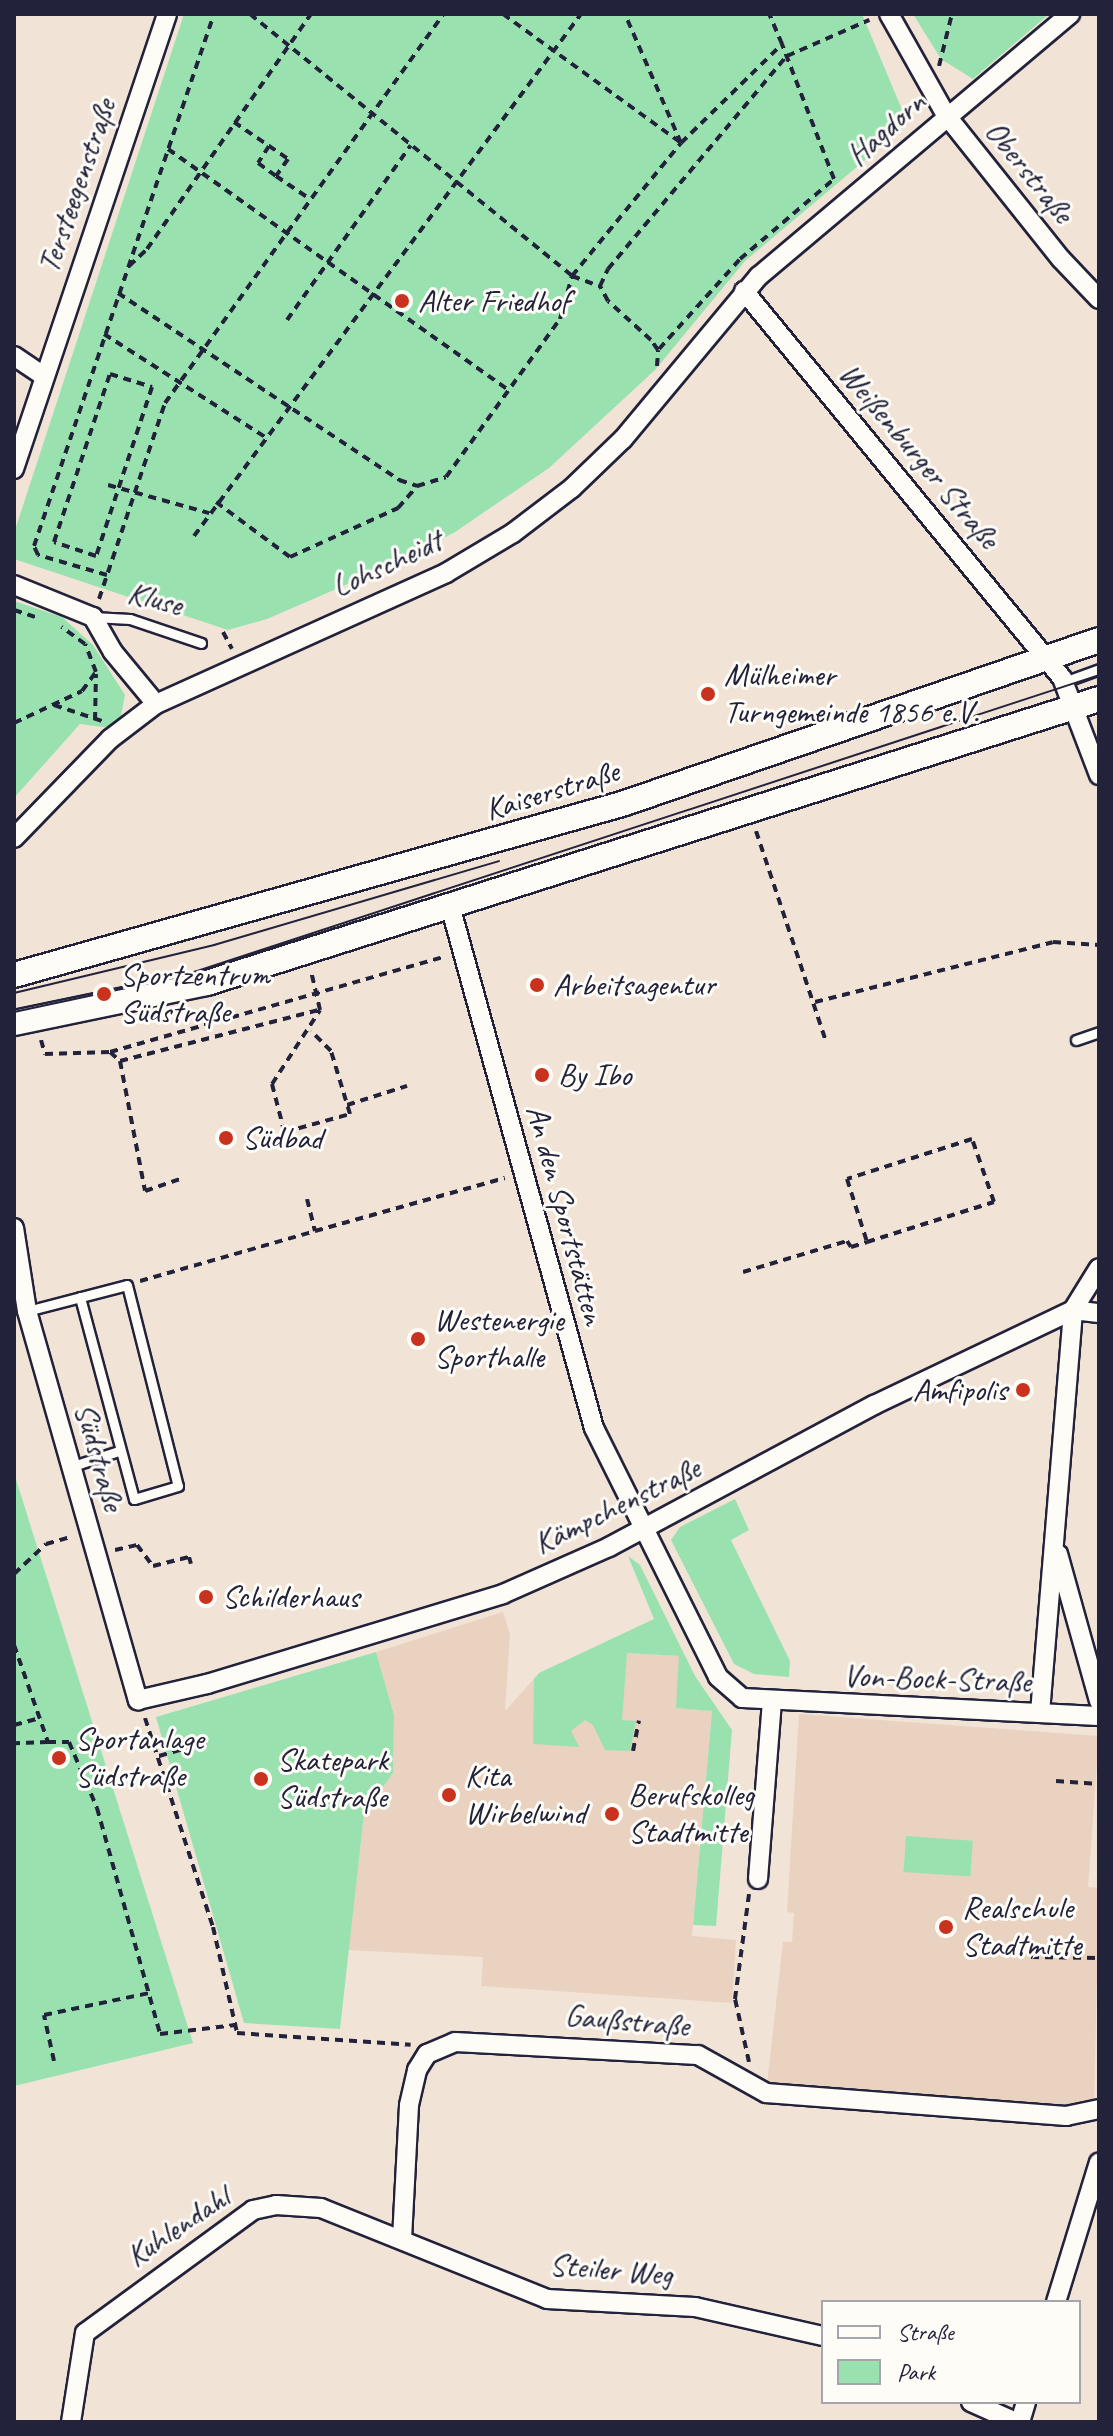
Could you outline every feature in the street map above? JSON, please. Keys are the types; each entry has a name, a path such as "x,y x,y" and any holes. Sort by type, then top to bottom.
{"main road":[{"name":"Kaiserstraße","path":"14,975 622,804 1099,640"},
{"path":"20,1023 207,983 307,953 752,813 1099,699"}],"street":[{"name":"Tersteegenstraße","path":"14,469 167,14"},
{"name":"Oberstraße","path":"889,14 946,115 1061,259 1099,299"},
{"name":"Hagdorn","path":"744,291 946,115 1070,14"},
{"name":"Weißenburger Straße","path":"744,291 1064,682 1099,775"},
{"name":"Lohscheidt","path":"14,838 110,739 156,704 446,573 513,533 572,488 623,439 744,291"},
{"path":"14,356 44,376"},
{"name":"Kluse","path":"14,585 93,617 113,652 156,704"},
{"name":"An den Sportstätten","path":"451,909 594,1428 646,1528"},
{"name":"Südstraße","path":"14,1228 27,1311 138,1700"},
{"path":"1040,1713 1073,1310 1099,1268"},
{"path":"1073,1310 1099,1313"},
{"name":"Kämpchenstraße","path":"138,1700 207,1684 503,1594 646,1528 874,1405 1073,1310"},
{"name":"Von-Bock-Straße","path":"646,1528 718,1677 742,1698 891,1708 920,1703 1099,1716"},
{"path":"1056,1543 1099,1701"},
{"path":"758,1879 772,1701"},
{"name":"Gaußstraße","path":"427,2054 455,2042 495,2040 698,2055 766,2093 1066,2116 1099,2109"},
{"path":"402,2239 409,2105 417,2070 427,2054"},
{"path":"1057,2300 1099,2162"},
{"name":"Kuhlendahl","path":"71,2422 85,2333 253,2210 294,2203 321,2208 402,2239"},
{"name":"Steiler Weg","path":"402,2239 547,2299 695,2307 821,2336"},
{"path":"976,2404 1018,2422"}],"lane":[{"name":"Kluse","path":"93,617 130,619 201,643"},
{"path":"1064,682 1099,669"},
{"path":"1076,1040 1099,1032"},
{"path":"27,1311 80,1297 127,1285 178,1486 134,1499 80,1297"},
{"path":"70,1467 119,1451"}],"path":[{"path":"107,575 38,555 34,546 214,14"},
{"path":"250,14 572,276 600,286 608,301 658,350"},
{"path":"127,267 147,249 311,14"},
{"path":"102,592 165,403 443,14"},
{"path":"503,14 681,143"},
{"path":"194,536 216,502 581,14"},
{"path":"625,14 681,143"},
{"path":"657,371 658,350 740,259 834,179 769,14"},
{"path":"931,93 952,14"},
{"path":"600,286 608,269 787,56 869,20"},
{"path":"216,502 290,557 398,508 417,486 446,477 560,319 572,276 681,143 782,44"},
{"path":"234,122 288,159 276,176"},
{"path":"287,320 411,145"},
{"path":"269,146 258,163 310,199"},
{"path":"168,149 508,390"},
{"path":"118,293 288,406 417,486"},
{"path":"104,334 265,437"},
{"path":"110,374 152,387 119,488 96,556 54,542 110,374"},
{"path":"108,485 209,513"},
{"path":"59,625 85,644 96,672 95,720"},
{"path":"14,723 82,691 96,672"},
{"path":"52,704 95,720 113,712"},
{"path":"752,813 825,1039"},
{"path":"815,1002 1053,942 1099,945"},
{"path":"20,1023 45,1054 110,1052 462,951"},
{"path":"288,1146 272,1084 310,1030 320,1010 307,953"},
{"path":"120,1061 320,1010"},
{"path":"285,1132 350,1114 331,1051 310,1030"},
{"path":"110,1052 120,1061 145,1191 182,1178"},
{"path":"347,1105 407,1086"},
{"path":"743,1272 847,1241 851,1247 867,1242 994,1202 972,1139 847,1179 867,1242"},
{"path":"158,1276 523,1173"},
{"path":"307,1199 315,1231"},
{"path":"14,1574 46,1544 89,1532"},
{"path":"137,1545 153,1566 189,1557 191,1564"},
{"path":"14,1645 32,1705 41,1718 48,1742"},
{"path":"138,1700 213,1927 237,2033 411,2045 427,2054"},
{"path":"14,1725 41,1718"},
{"path":"633,1751 639,1721"},
{"path":"14,1743 69,1742 97,1808 160,2034 235,2025"},
{"path":"159,1756 207,1742"},
{"path":"1056,1781 1099,1784"},
{"path":"754,2085 735,1999 744,1903 758,1879"},
{"path":"1031,1957 1099,1958"},
{"path":"54,2061 44,2015 149,1993"}],"shaded area":[{"name":"Berufskolleg Stadtmitte","path":"503,1612 510,1635 505,1711 539,1673 627,1653 680,1656 712,1711 692,1936 736,1940 732,2003 481,1986 483,1957 348,1950 364,1814 393,1773 394,1715 376,1652"},
{"name":"Realschule Stadtmitte","path":"799,1714 1099,1736 1088,1887 1099,1888 1094,2110 766,2093 783,1942 792,1942 794,1913 787,1912"}],"green space":[{"name":"Alter Friedhof","path":"184,14 862,14 908,124 745,261 655,370 549,468 455,532 401,561 267,619 228,630 14,559 14,533"},
{"path":"913,14 1049,14 973,79 941,59"},
{"path":"14,601 62,617 93,645 125,695 121,716 110,728 80,724 14,798"},
{"name":"Sportanlage Südstraße","path":"14,1473 193,2043 14,2086"},
{"path":"735,1499 749,1530 731,1540 790,1661 789,1677 754,1674 734,1664 671,1540 680,1527"},
{"path":"628,1556 640,1565 695,1676 732,1730 716,1926 693,1925 712,1711 676,1708 679,1656 627,1653 622,1720 636,1721 630,1751 605,1750 593,1725 585,1720 571,1731 579,1747 533,1744 534,1679 539,1673 654,1619"},
{"path":"376,1652 394,1715 393,1773 364,1814 340,2029 244,2023 156,1717"},
{"path":"906,1836 973,1841 970,1877 903,1872"}],"tram line":[{"path":"14,1012 182,976 1099,675"},
{"path":"14,993 214,945 499,861"}],"place":[{"name":"Alter Friedhof","path":"402,301"},
{"name":"Mülheimer Turngemeinde 1856 e.V.","path":"708,694"},
{"name":"Arbeitsagentur","path":"537,985"},
{"name":"Sportzentrum Südstraße","path":"104,994"},
{"name":"By Ibo","path":"542,1075"},
{"name":"Südbad","path":"226,1138"},
{"name":"Westenergie Sporthalle","path":"418,1339"},
{"name":"Amfipolis","path":"1023,1390"},
{"name":"Schilderhaus","path":"206,1597"},
{"name":"Sportanlage Südstraße","path":"59,1758"},
{"name":"Skatepark Südstraße","path":"261,1779"},
{"name":"Kita Wirbelwind","path":"449,1795"},
{"name":"Berufskolleg Stadtmitte","path":"612,1814"},
{"name":"Realschule Stadtmitte","path":"946,1927"}]}
